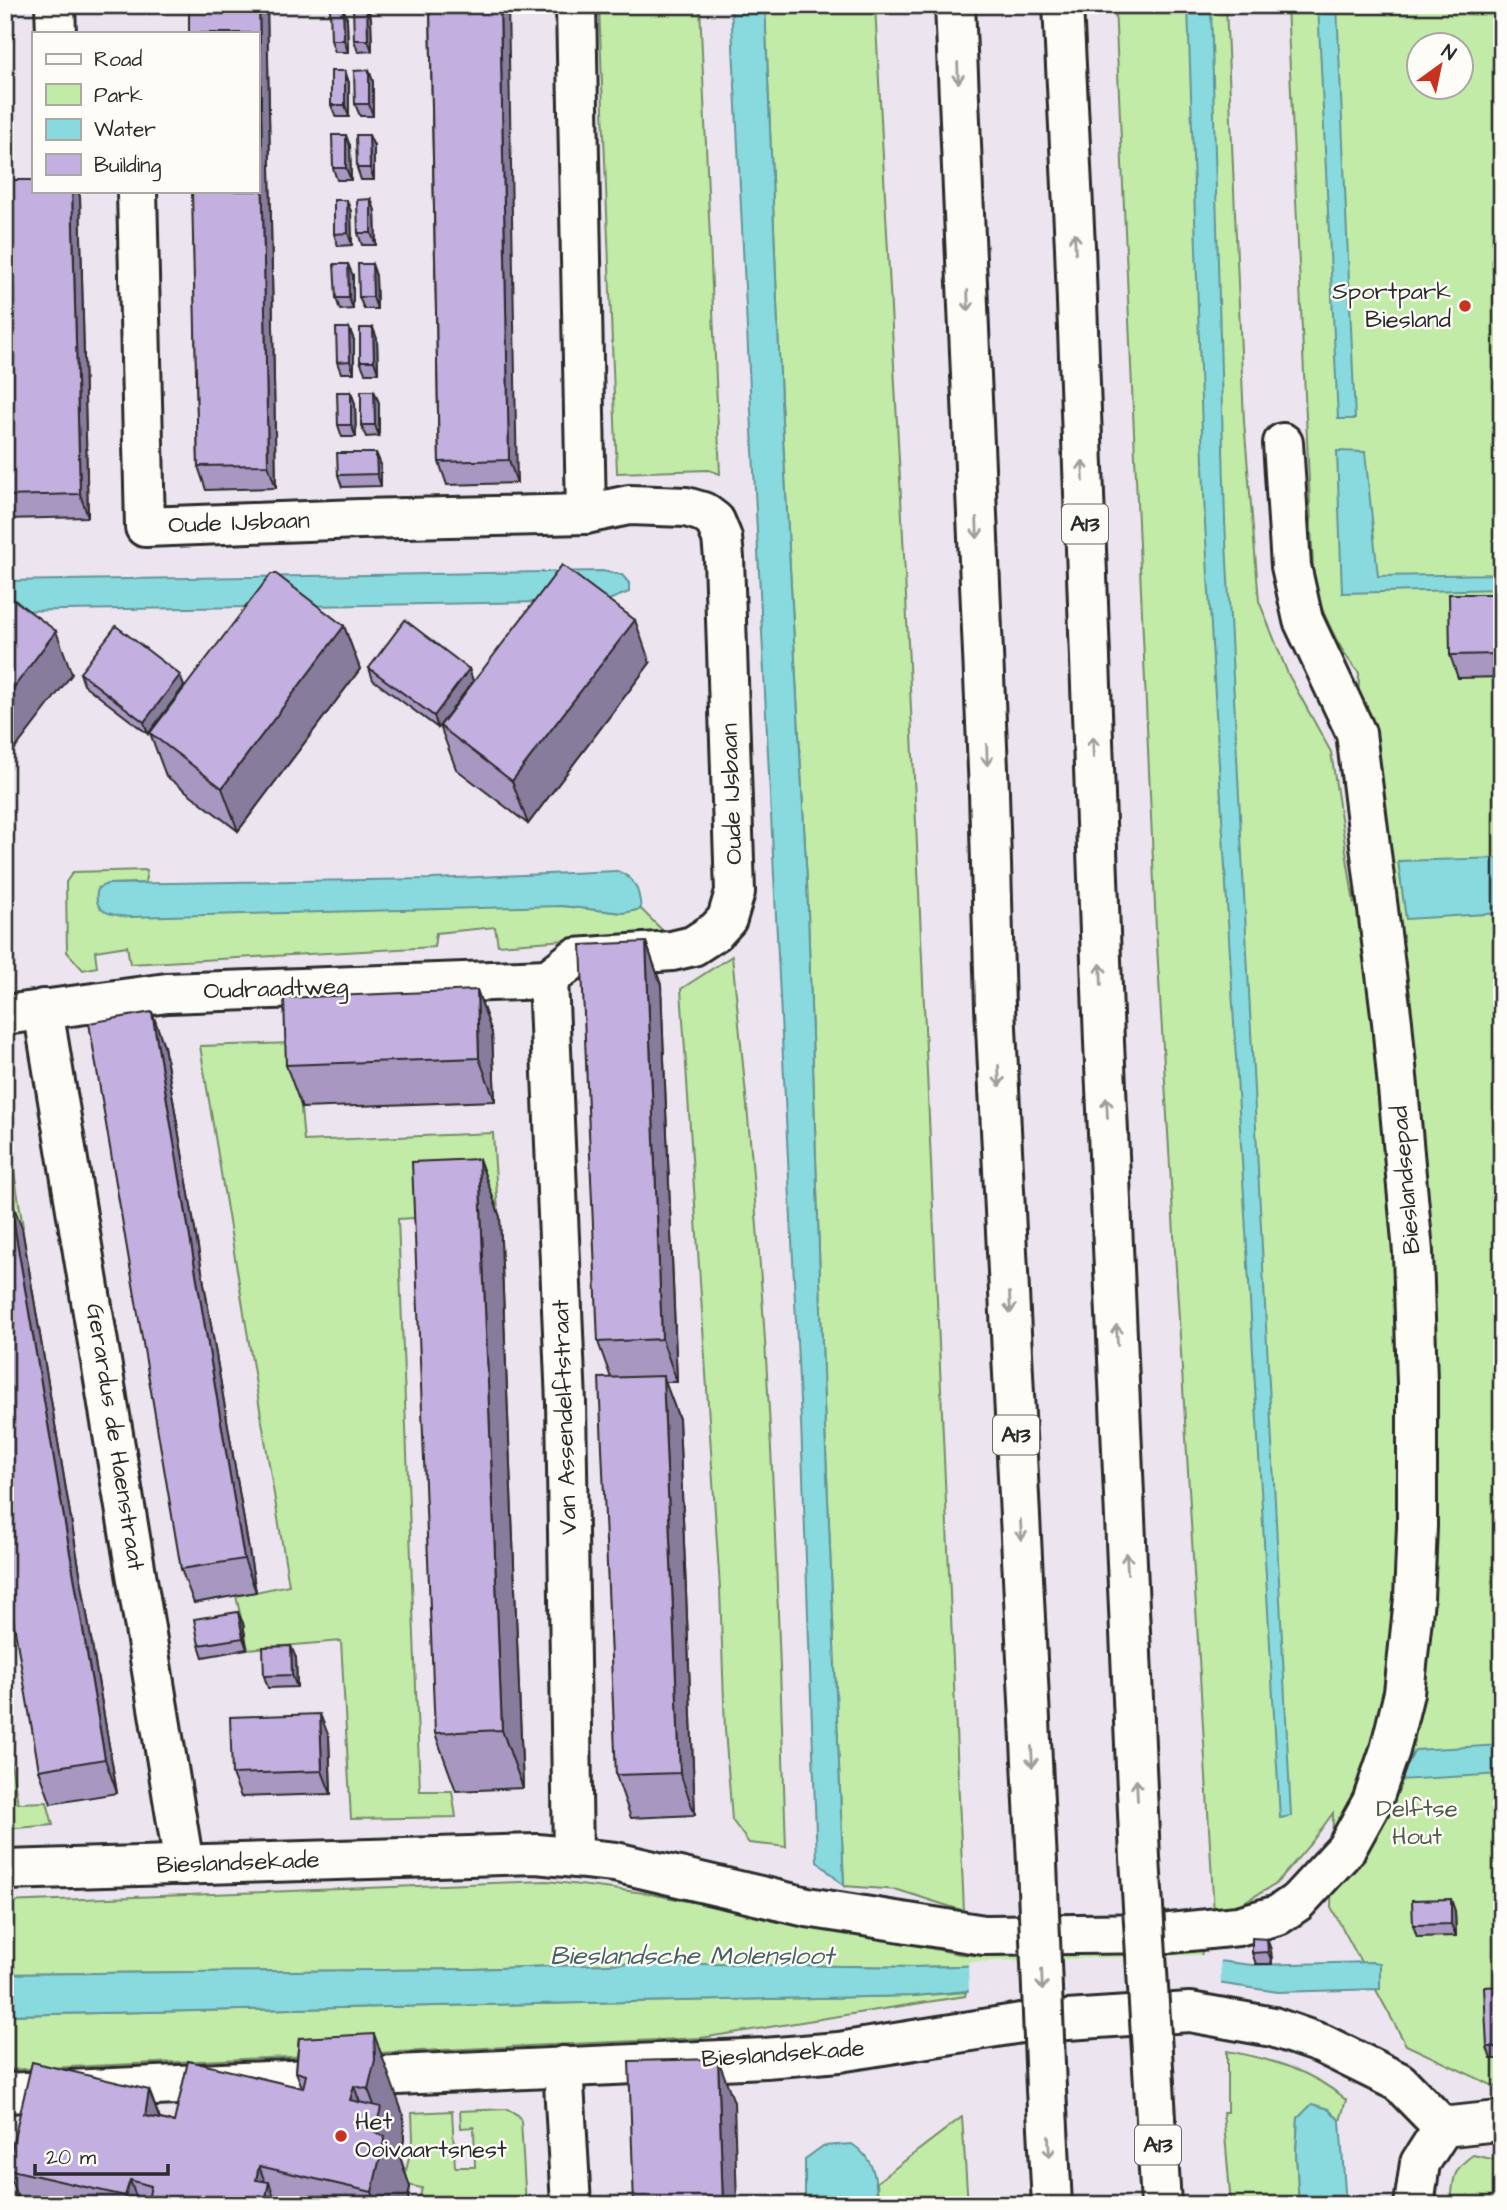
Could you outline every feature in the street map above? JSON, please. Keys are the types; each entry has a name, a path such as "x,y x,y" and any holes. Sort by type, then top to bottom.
{"main road":[{"path":"55,5 55,32"},
{"path":"576,5 586,514"},
{"name":"A13","path":"955,5 988,765 995,1007 1052,2205"},
{"name":"A13","path":"1063,5 1075,247 1104,1056 1140,1858 1161,2205"},
{"name":"Oude IJsbaan","path":"136,192 145,527 586,514 629,505 686,507 703,512 715,522 722,538 724,558 735,892 727,919 716,931 693,946 672,951 575,958 548,979"},
{"name":"Bieslandsepad","path":"1283,443 1291,566 1303,620 1356,733 1392,1021 1413,1252 1417,1383 1414,1599 1404,1693 1390,1750 1372,1802 1346,1849 1297,1902"},
{"name":"Oudraadtweg","path":"5,1015 167,993 548,979"},
{"name":"Van Assendelftstraat","path":"548,979 566,1403 573,1856"},
{"name":"Gerardus de Haenstraat","path":"43,1009 184,1865"},
{"name":"Bieslandsekade","path":"5,1870 537,1854 573,1856 615,1862 807,1907 984,1935 1170,1933 1238,1926 1278,1915 1297,1902"},
{"name":"Bieslandsekade","path":"5,2093 765,2058 839,2052 1021,2023 1190,2012 1273,2027 1322,2044 1399,2082 1443,2127"},
{"path":"564,2066 571,2205"},
{"path":"1414,2205 1420,2163 1443,2127 1502,2123"}],"green space":[{"path":"599,5 700,5 720,474 709,470 617,473"},
{"path":"765,5 875,5 905,574 964,1911 898,1890 844,1886 824,1403 807,882 781,401"},
{"name":"Delftse Hout","path":"1115,5 1226,5 1244,421 1259,601 1288,674 1331,752 1354,904 1359,673 1339,644 1314,590 1287,5 1502,5 1502,2090 1406,2045 1331,1907 1333,1813 1275,1885 1224,1913 1214,1913 1156,929"},
{"path":"147,870 145,883 107,884 562,906 623,913 641,909 665,933 498,945 495,927 436,933 434,947 130,964 127,946 95,951 97,967 83,970 67,952 66,882 73,872"},
{"path":"732,956 751,1150 767,1372 786,1847 749,1843 732,1820 725,1730 720,1589 681,989"},
{"path":"295,1043 304,1141 493,1133 498,1213 398,1219 420,1791 452,1791 456,1817 351,1819 341,1641 248,1649 236,1596 289,1585 200,1046"},
{"path":"14,1172 23,1227 5,1230 5,1173"},
{"path":"5,1729 18,1803 47,1802 53,1825 5,1829"},
{"path":"547,1881 645,1893 960,1954 990,1956 1202,1949 1201,1959 913,1967 635,1963 474,1969 5,1974 5,1902"},
{"path":"966,1992 965,1996 701,2038 5,2070 5,2015 914,1996"},
{"path":"1227,2051 1305,2073 1346,2100 1340,2121 1329,2109 1298,2118 1296,2153 1299,2205 1231,2205 1223,2112 1227,2112"},
{"path":"507,2109 518,2115 521,2121 526,2205 418,2205 422,2188 403,2184 413,2140 412,2113 452,2111 455,2167 475,2167 474,2127 461,2128 460,2111"},
{"path":"962,2117 968,2205 878,2205 877,2182"},
{"path":"1473,2155 1502,2161 1502,2205 1451,2205 1457,2171"}],"water":[{"path":"731,5 765,5 781,401 807,882 824,1403 844,1886 817,1861 801,1422"},
{"path":"1188,5 1211,5 1225,521 1291,1816 1280,1818 1205,523"},
{"path":"1318,5 1337,5 1355,419 1338,419"},
{"path":"1337,451 1365,452 1378,576 1502,574 1502,589 1342,593"},
{"path":"602,571 622,575 629,583 629,592 606,601 5,611 5,581"},
{"path":"1502,858 1502,913 1406,919 1398,861"},
{"path":"617,871 632,881 641,909 623,913 562,906 129,917 104,911 97,902 98,888 107,884 432,879"},
{"path":"1502,1745 1502,1774 1399,1780 1415,1750"},
{"path":"1201,1959 1252,1965 1380,1963 1380,1989 1278,1992 1197,1980 997,1988 914,1996 5,2015 5,1974 474,1969 635,1963 913,1967"},
{"path":"1312,2104 1329,2109 1340,2121 1346,2205 1299,2205 1296,2153 1298,2118"},
{"path":"852,2144 865,2156 873,2170 878,2205 805,2205 805,2159 823,2146"}],"pier":[{"path":"1201,1955 1220,1958 1221,1987 1197,1984 969,1995 968,1962"}],"building":[{"path":"189,5 259,5 268,465 198,466 192,192 259,192 259,32 189,32"},
{"path":"430,5 500,5 509,460 439,462"},
{"path":"353,6 367,6 368,40 354,40"},
{"path":"330,7 343,7 344,40 331,40"},
{"path":"369,70 369,104 355,104 354,71"},
{"path":"331,71 345,71 345,105 331,105"},
{"path":"332,135 346,135 346,168 333,168"},
{"path":"356,135 369,135 370,168 357,168"},
{"path":"5,180 32,180 32,192 72,192 80,494 5,496 5,468 9,468 8,430 5,430 5,400 8,400"},
{"path":"371,199 371,233 358,233 357,200"},
{"path":"334,200 347,200 348,233 334,234"},
{"path":"334,264 348,264 349,298 336,298"},
{"path":"358,264 372,264 373,297 359,297"},
{"path":"336,328 349,328 350,361 337,362"},
{"path":"360,328 373,328 374,361 360,361"},
{"path":"361,391 374,391 375,425 361,425"},
{"path":"337,392 351,392 351,425 338,425"},
{"path":"337,453 376,453 377,474 338,475"},
{"path":"562,565 635,620 512,781 440,726"},
{"path":"271,574 276,574 344,626 222,788 150,733"},
{"path":"5,593 56,631 5,699"},
{"path":"1449,594 1502,594 1502,654 1450,655"},
{"path":"405,620 469,669 434,716 369,668"},
{"path":"116,626 180,675 144,722 80,673"},
{"path":"646,942 662,1339 598,1342 581,945"},
{"path":"477,990 479,1058 286,1065 284,998"},
{"path":"152,1012 244,1559 181,1569 89,1023"},
{"path":"479,1159 502,1730 435,1733 412,1162"},
{"path":"5,1195 9,1195 105,1759 39,1770 5,1572"},
{"path":"663,1376 680,1773 616,1775 599,1378"},
{"path":"238,1612 243,1638 199,1645 194,1619"},
{"path":"291,1646 292,1675 264,1676 263,1647"},
{"path":"320,1714 322,1771 232,1774 230,1717"},
{"path":"1451,1899 1451,1924 1413,1925 1412,1900"},
{"path":"1252,1938 1267,1939 1268,1952 1252,1953"},
{"path":"1502,1986 1502,2047 1487,2047 1484,1987"},
{"path":"374,2034 375,2060 368,2089 354,2086 350,2100 381,2107 375,2133 385,2136 372,2192 259,2166 256,2180 269,2182 265,2202 235,2196 233,2205 147,2205 151,2186 130,2180 125,2196 7,2169 32,2062 149,2090 145,2116 174,2122 188,2061 303,2088 306,2075 296,2072 299,2038"},
{"path":"718,2059 723,2205 634,2205 629,2061"}],"place":[{"name":"Sportpark Biesland","path":"1465,306"},
{"name":"Het Ooivaartsnest","path":"341,2136"}],"water label":[{"name":"Bieslandsche Molensloot","path":"692,1956"}]}
